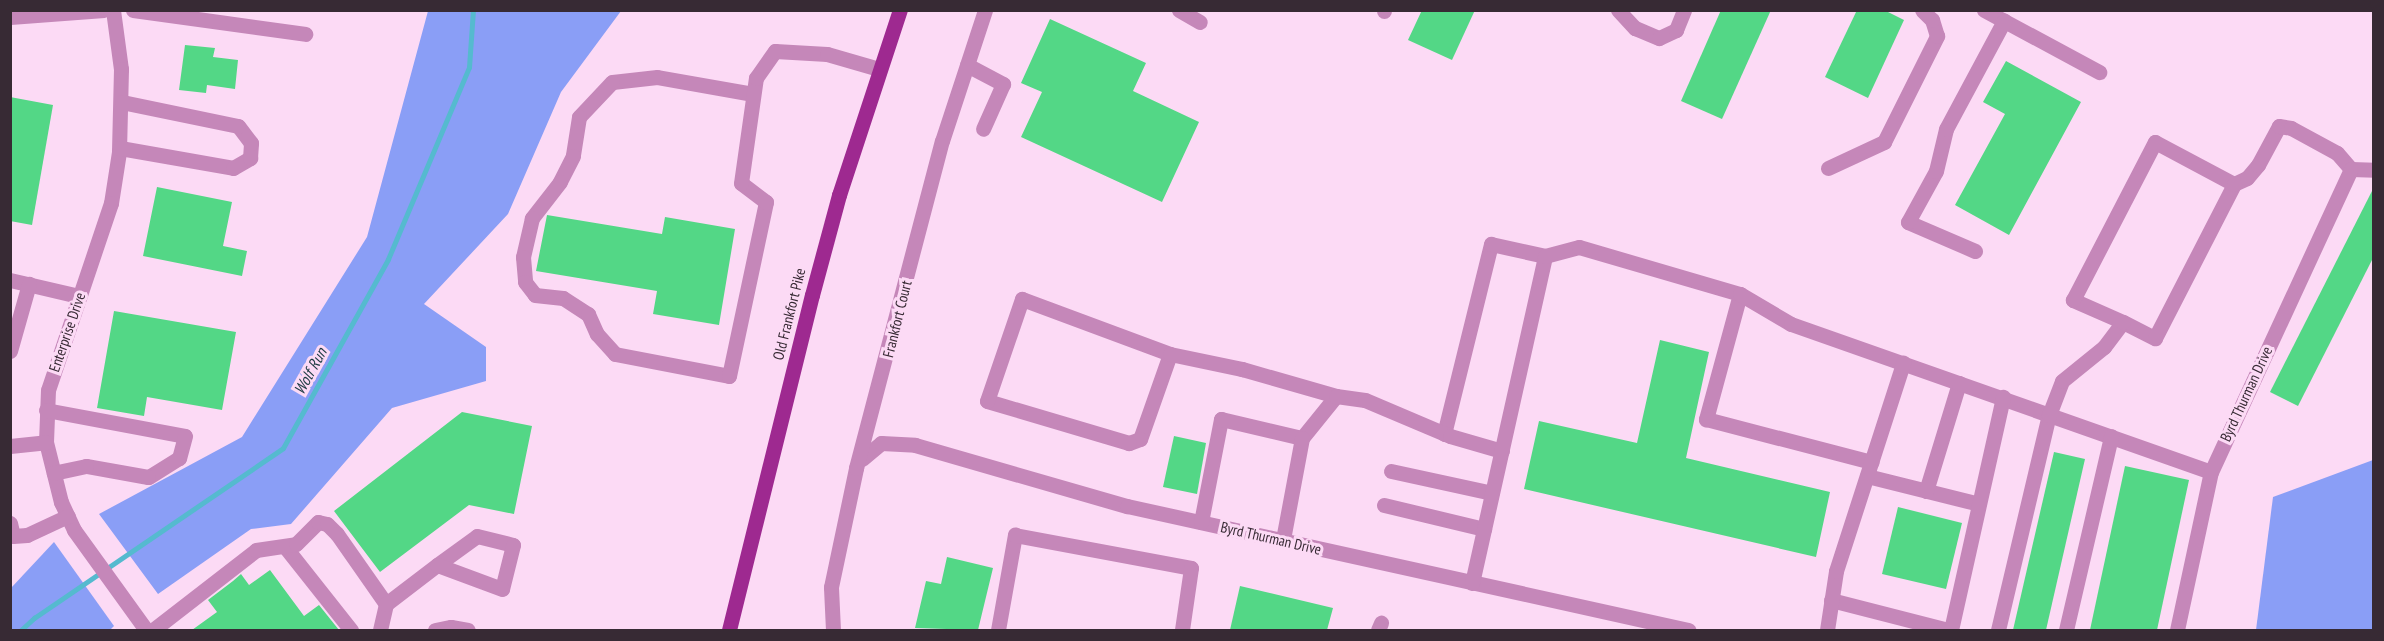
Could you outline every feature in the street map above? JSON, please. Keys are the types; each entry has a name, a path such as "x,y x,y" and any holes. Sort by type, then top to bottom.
{"main road":[{"name":"Old Frankfort Pike","path":"729,630 812,295 879,69 900,10"}],"street":[{"path":"10,17 104,10"},
{"name":"Enterprise Drive","path":"113,10 122,102 120,147 111,203 64,336 46,410 46,442 68,516 90,555 146,630"},
{"path":"133,10 155,11 305,34"},
{"name":"Frankfort Court","path":"833,630 831,587 862,459 942,141 984,10"},
{"path":"1179,10 1200,22"},
{"path":"1618,10 1635,28 1659,38 1676,30 1683,10"},
{"path":"1828,168 1884,142 1937,36 1932,20 1922,10"},
{"path":"1984,10 2099,72"},
{"path":"1975,251 1908,222 1936,171 1946,129 2004,21"},
{"path":"753,94 657,77 612,82 579,117 573,156 560,182 532,218 523,257 525,282 535,295 563,298 588,314 597,334 615,354 729,376 766,202 741,183 756,78 775,51 827,54 879,69"},
{"path":"967,65 1003,84 983,129"},
{"path":"120,147 233,168 250,158 251,143 238,126 122,102"},
{"path":"2234,184 2156,142 2073,300 2155,338 2234,184 2247,178 2258,165 2279,126 2291,128 2337,153 2351,169 2373,170"},
{"name":"Byrd Thurman Drive","path":"2177,630 2211,472 2351,169"},
{"path":"1444,434 1491,244 1545,256 1579,247 1740,294 1791,324 2211,472"},
{"path":"1472,583 1545,256"},
{"path":"10,280 79,296"},
{"path":"10,351 29,284"},
{"path":"1740,294 1706,419 1869,469 1926,491 1980,504"},
{"path":"1170,354 1140,439 1129,443 987,400 1022,299 1170,354 1231,366 1336,396 1365,400 1444,434 1502,451"},
{"path":"1998,630 2049,415 2062,381 2104,347 2123,322"},
{"path":"1827,630 1836,571 1903,363"},
{"path":"1926,491 1959,383"},
{"path":"1283,540 1302,438 1336,396"},
{"path":"1831,600 1949,630 2003,397"},
{"path":"46,410 185,436 179,458 148,477 86,466 54,473"},
{"path":"1201,522 1221,419 1302,438"},
{"path":"2066,630 2111,436"},
{"path":"10,446 46,442"},
{"name":"Byrd Thurman Drive","path":"862,459 881,443 915,445 1127,506 1688,630"},
{"path":"1391,471 1492,493"},
{"path":"1384,505 1484,529"},
{"path":"12,532 27,535 68,516"},
{"path":"153,630 256,550 266,546 286,548 318,522 327,524 386,604"},
{"path":"998,630 1015,535 1191,568 1182,630"},
{"path":"380,630 386,604 437,565 477,536 513,545 502,589 437,565"},
{"path":"286,548 351,630"},
{"path":"435,630 451,627 468,630"}],"shaded area":[{"path":"428,11 621,11 561,92 508,214 424,304 486,347 486,381 392,408 291,524 251,529 158,594 99,514 242,437 367,237"},
{"path":"2373,460 2373,630 2256,630 2273,497"},
{"path":"54,542 114,626 110,630 11,630 11,588"}],"building":[{"path":"1422,10 1475,10 1452,60 1408,40"},
{"path":"1721,10 1771,10 1722,119 1681,101"},
{"path":"1857,10 1884,10 1904,20 1868,98 1825,77"},
{"path":"1050,19 1146,63 1133,91 1199,122 1162,202 1021,137 1042,92 1021,83"},
{"path":"185,45 215,48 213,57 238,60 235,89 207,85 206,93 179,90"},
{"path":"2006,61 2081,102 2009,235 1955,205 2005,114 1983,102"},
{"path":"10,97 53,105 32,225 10,221"},
{"path":"157,187 232,202 223,246 247,251 242,276 143,256"},
{"path":"2373,189 2373,258 2298,406 2270,392"},
{"path":"547,215 662,234 665,217 735,229 719,325 653,314 657,291 536,271"},
{"path":"114,311 236,332 222,410 147,397 144,416 97,408"},
{"path":"1660,340 1709,352 1686,458 1830,492 1816,557 1524,489 1539,421 1637,443"},
{"path":"462,412 532,426 514,514 469,505 380,572 334,511"},
{"path":"1174,436 1206,443 1197,494 1163,487"},
{"path":"2054,452 2085,459 2046,630 2013,630"},
{"path":"2125,466 2189,480 2157,630 2090,630"},
{"path":"1898,507 1962,523 1946,589 1882,574"},
{"path":"947,557 993,568 978,630 915,628 926,581 941,584"},
{"path":"270,570 304,616 319,605 339,630 192,630 217,612 208,600 241,574 249,585"},
{"path":"1240,586 1333,608 1327,630 1230,630"}],"waterway":[{"name":"Wolf Run","path":"21,630 34,618 283,448 388,259 469,67 473,10"}]}
